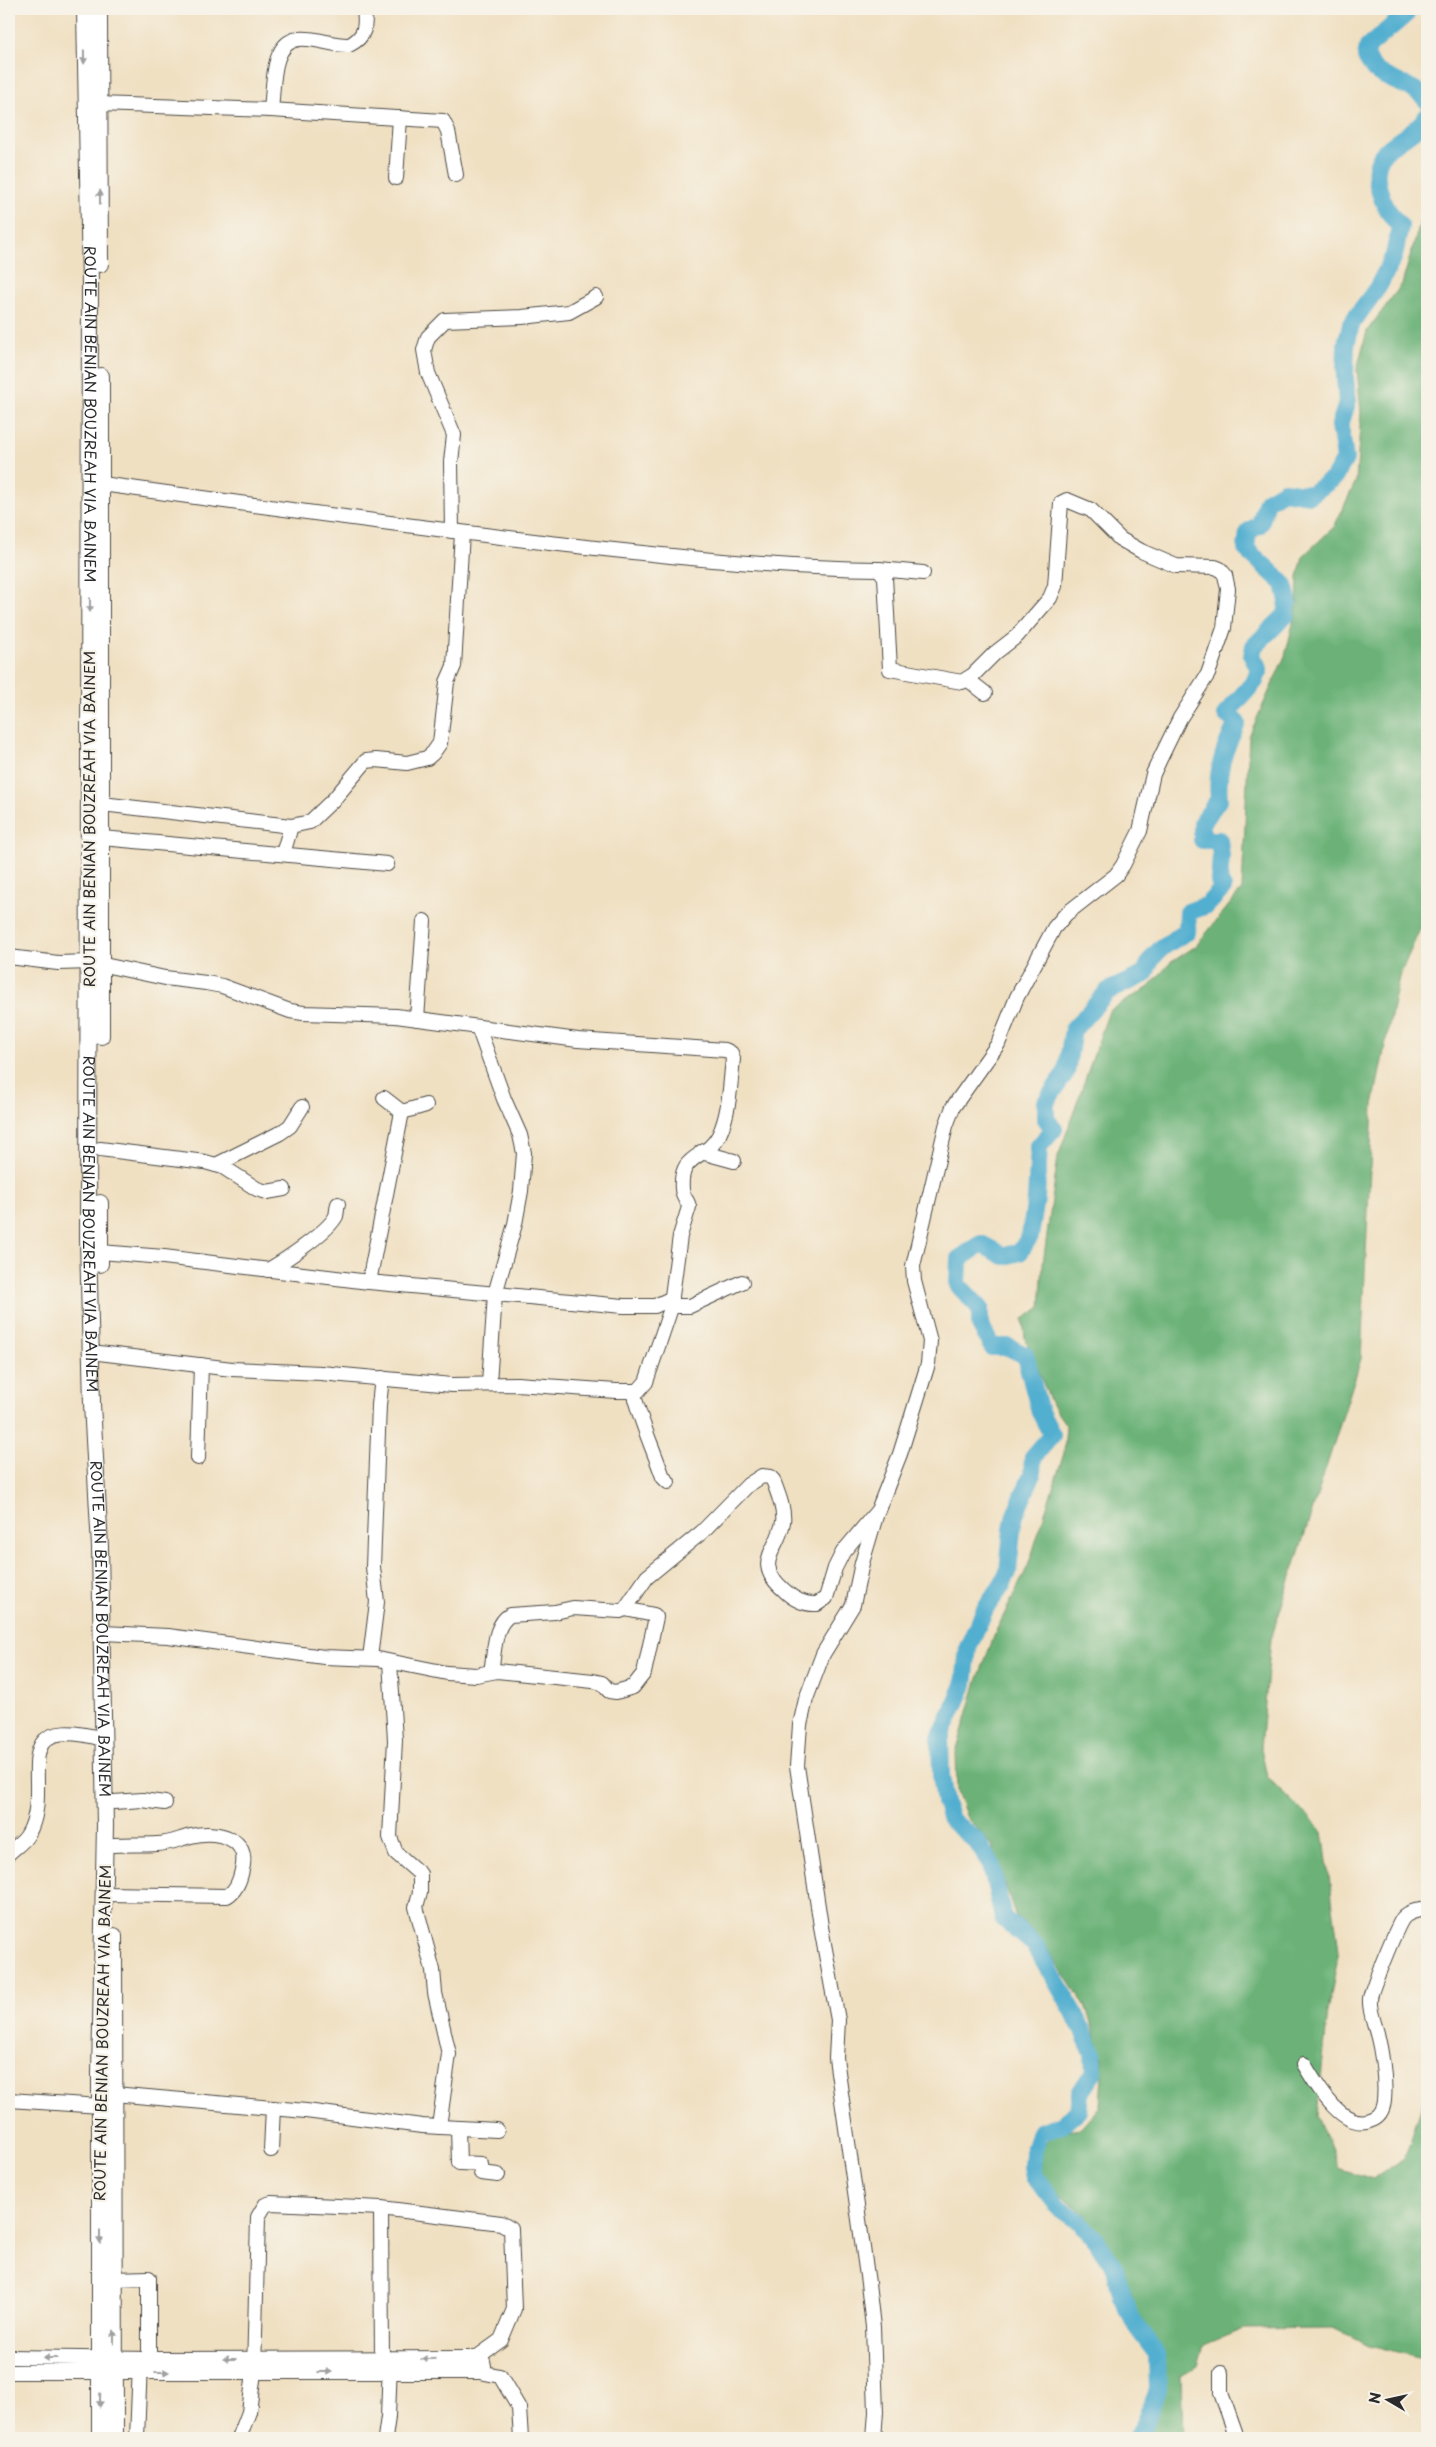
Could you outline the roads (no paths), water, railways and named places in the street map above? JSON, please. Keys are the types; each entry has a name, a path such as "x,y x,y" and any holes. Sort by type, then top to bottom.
{"main road":[{"name":"ROUTE AIN BENIAN BOUZREAH VIA BAINEM","path":"85,9 90,284 96,964 100,1150 99,1353 107,1633 104,1739 114,2094 114,2278 108,2365 100,2438"},
{"name":"ROUTE AIN BENIAN BOUZREAH VIA BAINEM","path":"99,9 102,838 96,964 88,1239 114,1802 114,1844 109,1895 100,2106 108,2365 115,2438"}],"street":[{"path":"271,110 276,62 284,47 299,39 342,45 356,42 365,30 364,9"},
{"path":"98,104 271,110 443,121 448,131 456,175"},
{"path":"396,178 400,118"},
{"path":"102,804 291,826 310,822 334,799 366,761 416,761 427,758 438,748 447,682 454,666 457,532 451,462 454,435 428,373 424,350 428,337 445,320 522,317 570,312 596,298"},
{"path":"102,484 457,532 638,553 762,564 879,569 923,573"},
{"path":"874,2438 876,2412 869,2292 836,2058 838,2020 820,1924 797,1766 800,1725 806,1699 823,1654 853,1605 862,1563 878,1510 900,1454 930,1355 930,1341 914,1281 913,1266 949,1116 961,1093 998,1044 1018,997 1054,928 1066,914 1116,875 1132,848 1140,832 1153,774 1180,718 1208,674 1220,643 1227,607 1228,589 1225,575 1220,569 1215,567 1176,566 1141,551 1120,539 1092,510 1067,500 1061,503 1057,578 1053,593 1017,636 962,682 890,669 885,577 879,569"},
{"path":"967,679 985,693"},
{"path":"283,854 291,826"},
{"path":"102,838 388,864"},
{"path":"417,1019 424,922"},
{"path":"9,957 58,963 96,964 165,978 222,986 290,1011 302,1013 417,1019 578,1040 731,1053 733,1059 724,1122 712,1146 688,1161 684,1172 682,1192 689,1207 680,1236 671,1302 646,1382 641,1388 633,1392 489,1384 452,1386 382,1378 201,1365 99,1353"},
{"path":"478,1027 504,1100 520,1135 524,1153 521,1191 515,1224 495,1294 489,1384"},
{"path":"384,1098 402,1112"},
{"path":"402,1112 426,1105"},
{"path":"216,1165 280,1133 290,1126 302,1107"},
{"path":"369,1282 402,1112"},
{"path":"100,1150 216,1165 223,1167 257,1189 267,1192 284,1190"},
{"path":"701,1152 734,1161"},
{"path":"268,1270 290,1258 328,1226 335,1216 338,1204"},
{"path":"100,1252 164,1257 369,1282 643,1307 671,1302 690,1306 742,1282"},
{"path":"198,1458 201,1365"},
{"path":"370,1658 377,1602 373,1567 379,1405 382,1378"},
{"path":"633,1392 641,1422 648,1434 663,1477 668,1482"},
{"path":"625,1609 646,1577 702,1532 748,1484 762,1476 770,1477 773,1480 784,1519 768,1559 769,1573 784,1590 796,1599 809,1604 820,1603 826,1598 834,1568 843,1552 878,1510"},
{"path":"107,1633 168,1636 324,1657 370,1658 447,1673 476,1675 491,1671 593,1681 602,1683 609,1691 616,1692 633,1687 644,1673 656,1617 625,1609 620,1611 573,1608 555,1612 510,1615 499,1625 491,1671"},
{"path":"390,1662 395,1716 395,1755 390,1837 396,1853 420,1874 420,1892 416,1906 433,1970 435,1993 449,2054 439,2127"},
{"path":"9,1853 28,1835 34,1820 38,1755 43,1742 50,1737 70,1733 104,1739"},
{"path":"114,1802 142,1800 165,1803"},
{"path":"109,1895 227,1896 233,1892 238,1882 244,1860 238,1844 220,1835 191,1836 157,1844 114,1844"},
{"path":"1304,2064 1324,2097 1350,2119 1364,2122 1371,2120 1381,2112 1384,2100 1382,2058 1370,2008 1371,1992 1398,1924 1410,1913 1427,1909"},
{"path":"114,2094 273,2108 439,2127 497,2130"},
{"path":"9,2100 100,2106"},
{"path":"271,2150 273,2108"},
{"path":"458,2128 459,2164 480,2164 481,2173 498,2175"},
{"path":"239,2438 249,2412 254,2366 260,2211 271,2203 380,2208 501,2223 511,2228 514,2309 501,2340 478,2365"},
{"path":"380,2208 380,2364 388,2417 385,2438"},
{"path":"114,2278 149,2278 136,2438"},
{"path":"9,2357 108,2365"},
{"path":"9,2372 143,2364 254,2366 478,2365 500,2376 519,2408 521,2438"},
{"path":"1222,2372 1221,2393 1237,2438"}],"waterway":[{"path":"1407,9 1406,14 1368,47 1366,57 1375,70 1416,91 1427,101"},
{"path":"1136,2438 1146,2422 1158,2390 1157,2354 1136,2326 1122,2297 1115,2268 1080,2222 1058,2207 1034,2176 1032,2166 1033,2153 1040,2132 1062,2124 1078,2111 1080,2093 1094,2071 1093,2053 1074,2012 1034,1944 1003,1918 991,1864 976,1841 951,1820 945,1802 941,1775 940,1738 964,1685 968,1647 986,1607 1001,1587 1008,1572 1015,1515 1032,1475 1033,1457 1052,1435 1040,1412 1025,1355 1008,1347 992,1347 980,1325 980,1308 958,1285 959,1259 981,1244 1004,1256 1020,1252 1030,1236 1036,1199 1039,1146 1054,1129 1046,1119 1046,1102 1066,1072 1073,1030 1108,991 1145,974 1151,959 1161,948 1187,932 1188,912 1207,905 1223,888 1219,881 1221,856 1219,840 1202,840 1202,823 1219,799 1218,789 1222,760 1237,723 1226,714 1255,681 1259,669 1252,656 1254,646 1286,615 1288,601 1284,584 1246,549 1248,532 1260,524 1267,501 1284,491 1310,495 1334,478 1345,459 1340,425 1347,403 1345,377 1346,345 1351,324 1378,287 1394,256 1400,226 1382,199 1377,177 1377,167 1381,157 1388,149 1414,130 1427,116"}]}
